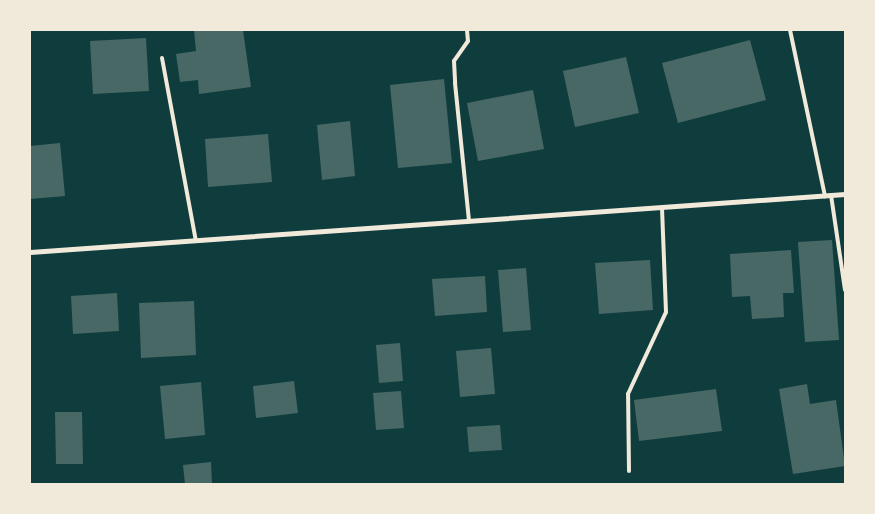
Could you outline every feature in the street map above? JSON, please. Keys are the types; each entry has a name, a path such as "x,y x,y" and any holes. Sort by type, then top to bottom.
{"street":[{"path":"30,252 845,194"}],"lane":[{"path":"467,30 468,41 454,62 454,76 469,221"},
{"path":"790,30 828,195 845,290"},
{"path":"162,58 196,241"},
{"path":"629,471 628,394 666,312 662,207"}],"building":[{"path":"194,30 243,30 251,87 199,94 198,80 180,82 176,54 196,51"},
{"path":"146,38 149,91 93,94 90,41"},
{"path":"750,40 766,100 678,123 662,63"},
{"path":"626,57 639,113 575,127 563,71"},
{"path":"444,79 452,163 398,168 390,85"},
{"path":"533,90 544,149 478,161 467,103"},
{"path":"350,121 355,176 322,180 317,125"},
{"path":"268,134 272,182 208,187 205,139"},
{"path":"60,143 65,196 30,199 30,146"},
{"path":"832,240 839,340 805,342 798,242"},
{"path":"791,250 794,293 783,293 784,317 752,319 750,296 732,297 730,254"},
{"path":"650,260 653,310 599,314 595,263"},
{"path":"526,268 531,330 503,332 498,270"},
{"path":"485,276 487,312 435,316 432,279"},
{"path":"117,293 119,331 73,334 71,296"},
{"path":"194,301 196,355 141,358 139,303"},
{"path":"400,343 403,381 379,383 376,345"},
{"path":"491,348 495,394 460,397 456,351"},
{"path":"294,381 298,413 256,418 253,386"},
{"path":"201,382 205,435 165,439 160,386"},
{"path":"807,384 810,404 836,400 845,466 793,474 779,389"},
{"path":"716,389 722,431 639,441 634,400"},
{"path":"401,391 404,428 376,430 373,393"},
{"path":"55,412 82,412 83,464 56,464"},
{"path":"500,425 502,450 469,452 467,427"},
{"path":"211,462 212,484 185,484 183,465"}]}
